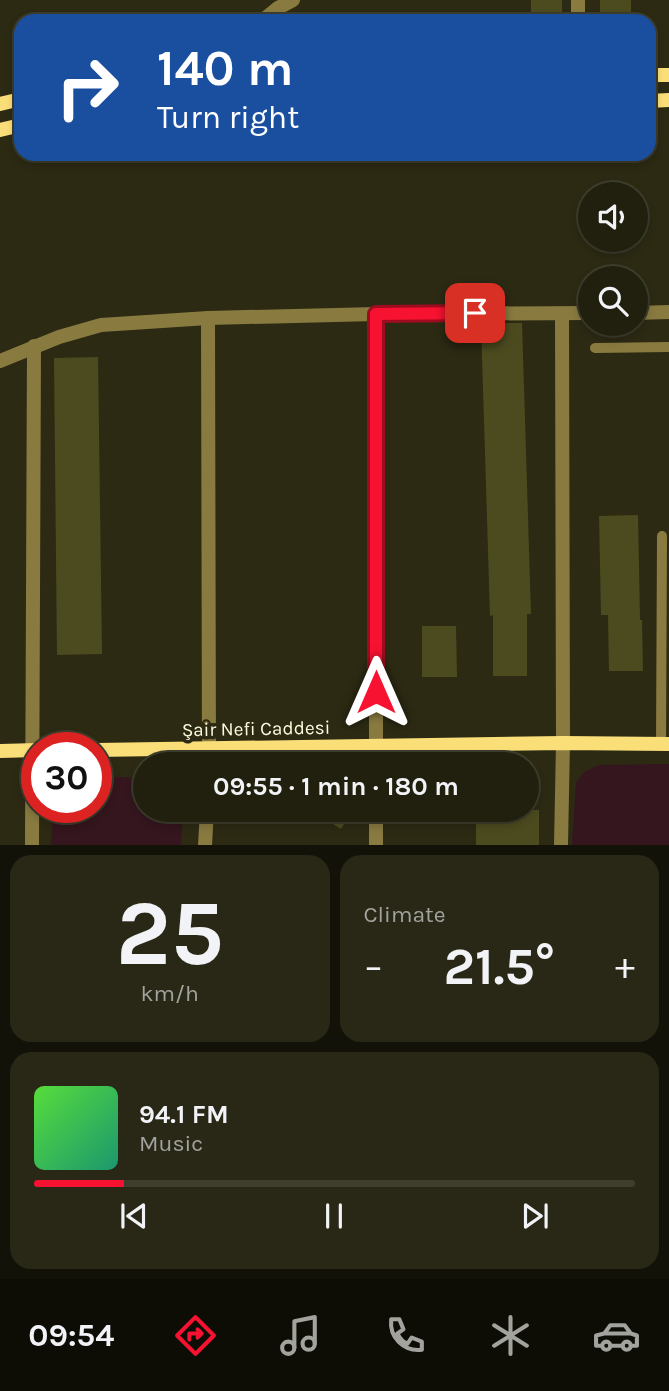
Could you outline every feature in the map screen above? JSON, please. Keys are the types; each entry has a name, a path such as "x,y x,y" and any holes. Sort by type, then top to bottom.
{"street":[{"path":"271,14 293,0"},
{"path":"648,313 669,312"},
{"path":"0,361 70,333 101,325 208,318 578,313"},
{"path":"376,314 376,752"},
{"path":"561,845 562,314"},
{"path":"208,318 209,750"},
{"path":"34,346 34,732"},
{"name":"Şair Nefi Caddesi","path":"112,750 563,743 665,744"},
{"path":"0,751 21,750"},
{"path":"205,845 206,822"},
{"path":"376,822 376,845"},
{"path":"32,823 32,845"}],"lane":[{"path":"595,348 669,347"},
{"path":"662,536 665,744"}],"shaded area":[{"path":"669,764 669,845 572,845 576,783 584,772 599,765"},
{"path":"112,777 133,778 133,822 182,822 181,845 51,845 52,823 112,823"}],"building":[{"path":"531,0 562,0 562,14 531,14"},
{"path":"600,0 631,0 631,14 600,14"},
{"path":"481,323 522,323 531,614 527,614 527,676 493,676"},
{"path":"98,357 102,654 57,655 54,358"},
{"path":"638,515 643,671 609,671 608,615 601,615 599,516"},
{"path":"422,626 456,626 457,677 422,677"},
{"path":"330,822 345,822 341,829"},
{"path":"476,822 539,822 539,845 476,845"}],"route":[{"path":"376,692 376,314 475,313"}]}
